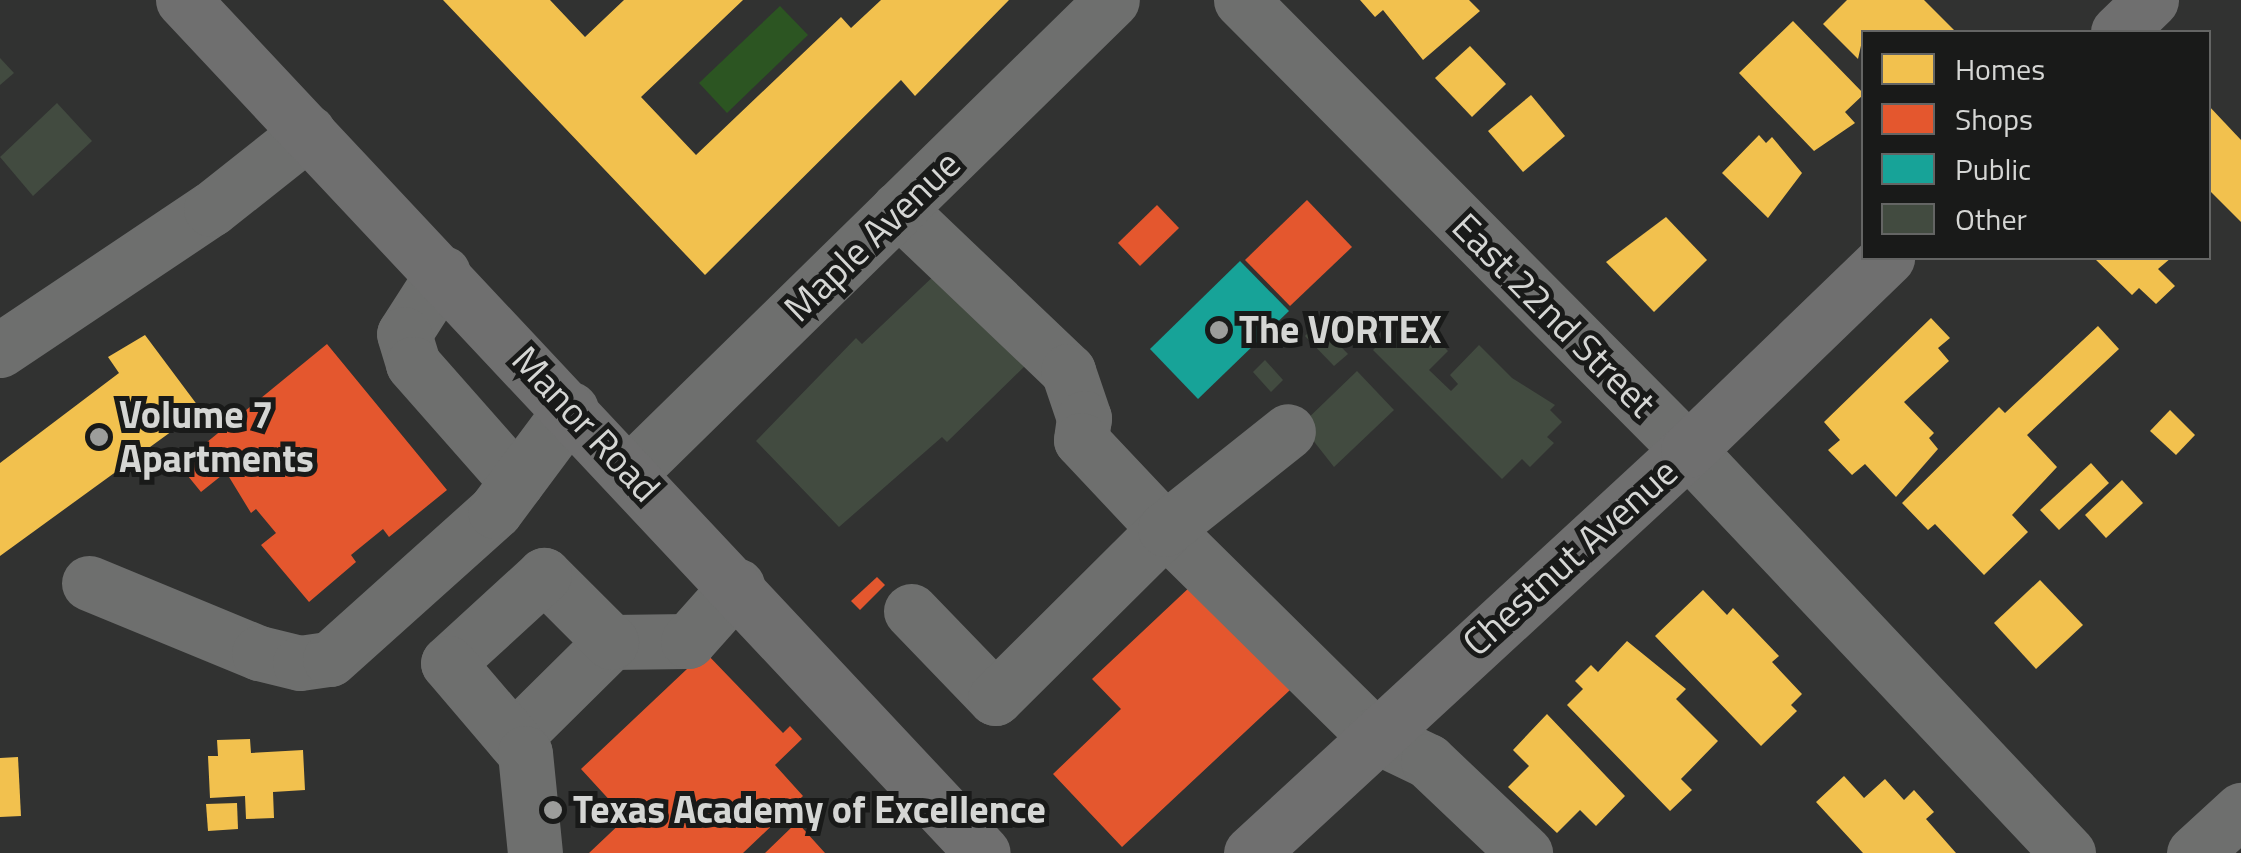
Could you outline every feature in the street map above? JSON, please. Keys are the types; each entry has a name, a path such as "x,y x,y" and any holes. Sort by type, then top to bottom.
{"main road":[{"name":"Manor Road","path":"183,0 631,471 983,853"},
{"path":"2120,30 2151,0"},
{"name":"Chestnut Avenue","path":"1251,853 1374,734 1688,450 1884,260"}],"street":[{"name":"Maple Avenue","path":"631,471 1112,0"},
{"name":"East 22nd Street","path":"1241,0 1688,450 2068,853"},
{"path":"0,350 210,209 308,132"},
{"path":"898,209 1068,372 1084,418 1081,440 1165,529 1374,734 1428,761 1525,853"},
{"path":"442,273 404,334 413,364 517,482"},
{"path":"89,583 258,654 300,663 330,659 482,524 571,409"},
{"path":"911,611 994,698 1165,529 1288,431"},
{"path":"535,853 525,753 448,663 544,575 612,642"},
{"path":"513,739 612,642 688,640 736,586"},
{"path":"2194,853 2241,810"}],"shaded area":[{"path":"780,6 808,35 727,113 699,83"}],"building: Homes":[{"path":"443,0 550,0 585,37 624,0 743,0 641,97 696,155 841,17 851,28 881,0 1009,0 915,96 901,80 705,275"},
{"path":"1360,0 1469,0 1480,11 1423,60 1383,10 1375,17"},
{"path":"1847,0 1924,0 1954,30 1861,30 1858,59 1823,24"},
{"path":"1793,21 1861,91 1861,97 1845,112 1855,123 1814,151 1739,73"},
{"path":"1470,46 1506,84 1472,117 1435,78"},
{"path":"1531,95 1565,136 1523,172 1488,131"},
{"path":"2211,108 2241,140 2241,222 2211,192"},
{"path":"1759,135 1766,143 1772,137 1802,173 1768,218 1722,173"},
{"path":"1666,217 1707,260 1654,312 1606,262"},
{"path":"2096,260 2169,260 2158,269 2175,286 2156,304 2139,288 2132,295"},
{"path":"1931,318 1950,338 1938,348 1949,361 1904,402 1934,433 1929,438 1938,449 1896,497 1865,464 1852,475 1828,450 1840,440 1824,422"},
{"path":"2098,326 2119,349 2027,435 2057,467 2012,515 2028,532 1984,575 1935,524 1928,530 1902,503 1999,407 2005,413"},
{"name":"Volume 7 Apartments","path":"145,335 201,410 0,556 0,463 119,373 108,357"},
{"path":"2170,410 2195,435 2176,455 2150,431"},
{"path":"2091,463 2109,483 2059,530 2040,510"},
{"path":"2122,480 2143,503 2106,538 2085,515"},
{"path":"2040,580 2083,625 2036,669 1994,623"},
{"path":"1703,590 1727,615 1733,608 1779,656 1772,662 1802,694 1791,705 1797,711 1761,746 1655,636"},
{"path":"1627,641 1686,689 1676,699 1718,741 1681,779 1692,790 1670,811 1567,705 1583,689 1575,681 1591,665 1598,672"},
{"path":"1547,714 1625,796 1596,826 1580,810 1557,833 1508,787 1529,766 1513,750"},
{"path":"250,739 251,753 303,750 305,790 273,792 274,818 246,819 245,796 210,798 208,756 218,756 217,740"},
{"path":"18,757 21,816 0,817 0,758"},
{"path":"1844,776 1864,798 1885,779 1904,800 1914,790 1934,812 1926,819 1956,853 1863,853 1816,802"},
{"path":"237,803 238,829 208,831 206,804"}],"building: Shops":[{"path":"1307,200 1352,247 1290,306 1245,260"},
{"path":"1157,205 1179,228 1140,266 1118,243"},
{"path":"327,344 447,490 389,537 383,529 351,555 356,562 309,602 261,545 276,533 256,509 251,513 226,472 201,492 179,465"},
{"path":"877,577 885,585 860,610 851,601"},
{"path":"1192,585 1290,690 1122,847 1053,774 1121,709 1092,679"},
{"path":"705,652 783,733 790,726 802,739 775,765 803,796 743,853 589,853 626,818 581,769"},
{"path":"797,822 825,853 765,853 794,825"}],"building: Public":[{"name":"The VORTEX","path":"1240,261 1289,311 1198,399 1150,349"}],"building: Other":[{"path":"0,58 14,73 0,85"},
{"path":"57,103 92,141 33,196 0,157"},
{"path":"939,271 1028,363 947,442 942,437 839,527 756,441 856,338 862,344"},
{"path":"1411,313 1448,351 1429,370 1451,391 1458,384 1450,375 1479,345 1512,378 1555,405 1550,410 1562,422 1547,437 1554,443 1530,467 1522,459 1502,479 1373,350"},
{"path":"1318,323 1348,354 1334,366 1305,336"},
{"path":"1265,360 1283,380 1271,392 1253,372"},
{"path":"1357,371 1394,410 1334,467 1301,425"}],"place":[{"name":"The VORTEX","path":"1219,330"},
{"name":"Volume 7 Apartments","path":"99,437"},
{"name":"Texas Academy of Excellence","path":"553,810"}]}
